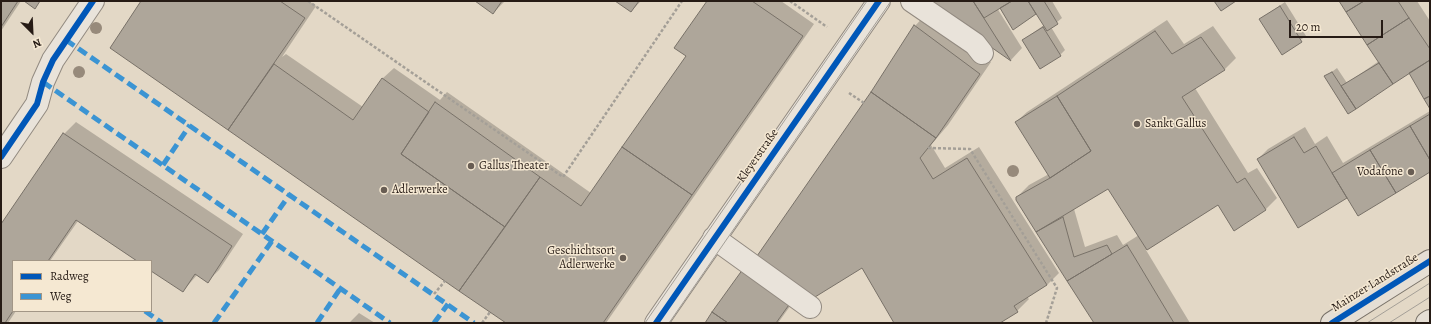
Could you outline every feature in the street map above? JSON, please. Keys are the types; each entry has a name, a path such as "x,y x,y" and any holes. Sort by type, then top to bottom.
{"main road":[{"name":"Mainzer Landstraße","path":"1332,323 1430,261"}],"street":[{"path":"1,156 37,104 43,82 53,60 93,1"},
{"name":"Kleyerstraße","path":"656,323 879,1"},
{"path":"912,1 975,44 982,53"},
{"path":"714,238 810,307"}],"path":[{"path":"308,1 563,177 682,1"},
{"path":"790,1 850,42"},
{"path":"928,148 970,149 1057,288 1046,323"},
{"path":"434,294 445,281"},
{"path":"482,323 490,312"}],"building":[{"path":"1,1 18,1 1,27"},
{"path":"24,1 40,1 35,9"},
{"path":"141,1 280,1 305,18 228,130 110,48"},
{"path":"475,1 502,1 493,14"},
{"path":"615,1 639,1 631,12"},
{"path":"707,1 752,1 803,36 692,195 622,147 686,56 674,48"},
{"path":"925,1 973,1 1011,61 988,45"},
{"path":"973,1 1012,1 984,18"},
{"path":"1012,1 1028,1 1036,14 1013,30 1000,8"},
{"path":"1028,1 1044,1 1058,24 1047,31"},
{"path":"1214,1 1236,1 1221,11"},
{"path":"1339,1 1364,1 1346,12"},
{"path":"1364,1 1398,1 1409,18 1367,45 1346,12"},
{"path":"1280,6 1302,42 1282,55 1259,19"},
{"path":"1409,18 1430,49 1430,60 1393,84 1367,45"},
{"path":"914,25 980,74 936,138 871,92"},
{"path":"1043,27 1061,56 1040,69 1022,40"},
{"name":"Sankt Gallus","path":"1155,31 1172,54 1201,37 1225,70 1182,97 1237,183 1245,178 1266,210 1234,231 1218,205 1147,250 1108,189 1036,232 1016,200 1016,197 1050,178 1091,151 1057,96"},
{"path":"1430,60 1430,96 1424,99 1409,73"},
{"path":"1379,63 1393,84 1356,109 1341,86"},
{"name":"Adlerwerke","path":"274,64 353,120 382,78 429,112 401,154 505,227 459,291 228,130"},
{"path":"1332,72 1356,109 1348,114 1324,76"},
{"path":"871,92 936,138 920,158 933,179 967,158 1047,285 1014,306 1018,312 1000,323 894,323 862,268 815,297 757,256"},
{"path":"1057,96 1091,151 1050,178 1015,122"},
{"path":"1430,96 1430,109 1424,99"},
{"name":"Gallus Theater","path":"435,102 540,177 505,227 401,154"},
{"path":"1430,114 1430,160 1410,126"},
{"path":"1410,126 1430,160 1430,172 1396,193 1370,150"},
{"path":"63,133 232,246 208,283 195,274 183,292 152,272 152,260 136,260 76,220 49,260 12,260 12,312 5,323 1,323 1,224"},
{"path":"1294,137 1304,153 1316,146 1347,198 1298,228 1257,159"},
{"path":"622,147 692,195 603,323 506,323 459,291 540,177 581,206"},
{"path":"1370,150 1396,193 1358,216 1332,173"},
{"path":"1063,217 1074,257 1107,245 1112,254 1067,281 1036,232"},
{"path":"1127,245 1174,323 1094,323 1067,281"},
{"path":"743,269 791,302 776,323 728,323 712,312"},
{"path":"712,312 728,323 705,323"}],"tram line":[{"path":"645,323 867,1"},
{"path":"669,323 891,1"},
{"path":"1367,323 1430,283"},
{"path":"1389,323 1430,297"}],"marked path":[{"path":"66,40 474,323"},
{"path":"43,82 390,323"},
{"path":"163,165 190,125"},
{"path":"262,234 290,194"},
{"path":"214,323 272,241"},
{"path":"317,323 340,289"},
{"path":"434,323 448,304"},
{"path":"146,312 162,323"}],"cycle path":[{"path":"1,157 37,104 43,82 53,60 93,1"},
{"path":"656,323 879,1"},
{"path":"1332,323 1430,261"}],"place":[{"name":"Sankt Gallus","path":"1137,124"},
{"name":"Gallus Theater","path":"471,166"},
{"name":"Vodafone","path":"1411,172"},
{"name":"Adlerwerke","path":"384,190"},
{"name":"Geschichtsort Adlerwerke","path":"623,258"}]}
